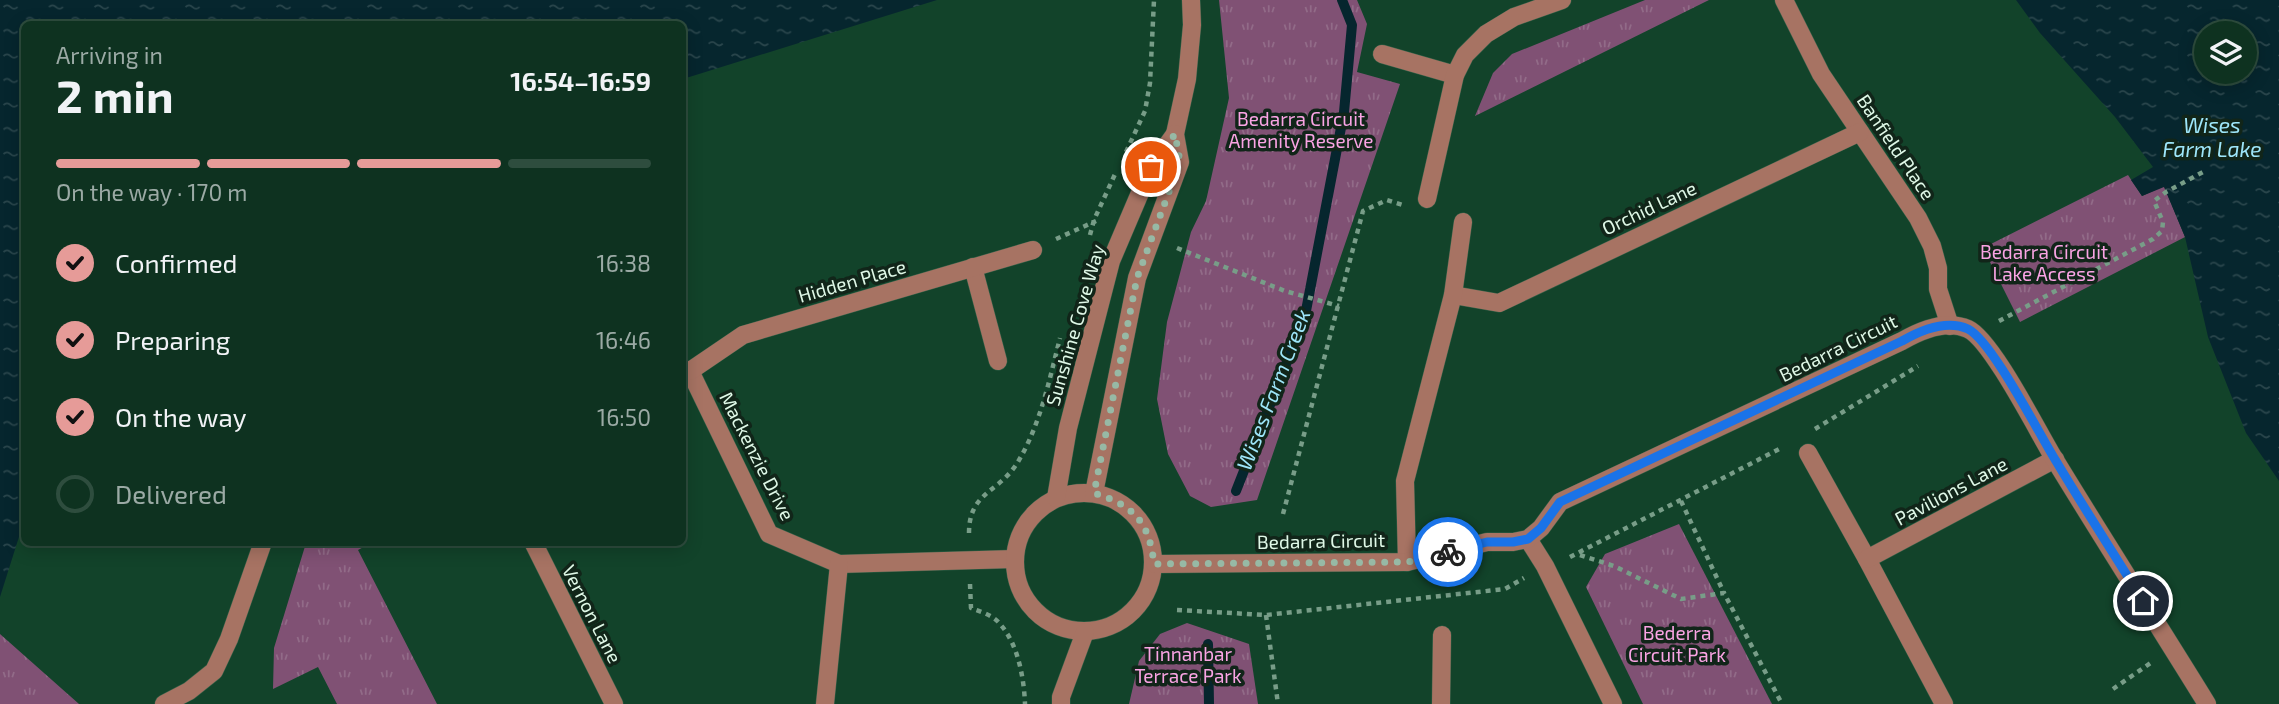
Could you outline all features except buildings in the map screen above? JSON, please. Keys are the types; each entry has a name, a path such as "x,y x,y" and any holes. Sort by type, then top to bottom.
{"street":[{"name":"Sunshine Cove Way","path":"1094,493 1137,278 1180,162 1175,134 1187,79 1192,25 1191,0"},
{"path":"1419,203 1455,75 1465,55 1486,34 1514,17 1562,0"},
{"name":"Banfield Place","path":"1784,0 1821,74 1918,218 1932,246 1938,289 1950,326"},
{"path":"1382,54 1455,75"},
{"name":"Orchid Lane","path":"1452,295 1499,303 1860,132"},
{"name":"Sunshine Cove Way","path":"1056,498 1068,428 1111,261 1151,167 1175,134"},
{"path":"1408,562 1405,481 1452,295 1463,222"},
{"name":"Hidden Place","path":"686,370 743,335 1033,250"},
{"path":"973,267 998,361"},
{"path":"1950,326 1965,328 1977,335 2004,373 2207,704"},
{"name":"Bedarra Circuit","path":"1154,564 1408,562 1487,542 1528,539 1541,528 1560,502 1902,341 1924,328 1950,326"},
{"name":"Mackenzie Drive","path":"686,370 769,534 839,564 1014,559"},
{"path":"1808,453 1944,704"},
{"name":"Pavilions Lane","path":"1867,559 2055,459"},
{"path":"1080,492 1117,500 1136,514 1144,525 1153,548 1154,564 1149,588 1141,603 1113,626 1085,632 1061,628 1040,617 1019,588 1014,559 1020,535 1028,520 1056,498 1080,492"},
{"path":"1528,539 1545,566 1613,704"},
{"path":"164,704 190,691 214,671 229,639 262,546"},
{"name":"Vernon Lane","path":"535,546 614,704"},
{"path":"825,704 839,564"},
{"path":"1061,704 1061,697 1085,632"},
{"path":"1441,635 1441,704"}],"path":[{"path":"2166,192 2203,172"},
{"path":"1283,514 1363,211 1387,200 1419,203"},
{"path":"1286,291 1339,306"},
{"path":"1681,501 1724,593 1782,704"},
{"path":"1579,554 1614,566 1681,599 1724,593"},
{"path":"1266,615 1278,704"},
{"path":"2113,689 2173,648"}],"green space":[{"name":"Bedarra Circuit Amenity Reserve","path":"1219,0 1357,0 1367,24 1357,72 1400,84 1257,500 1211,507 1190,496 1168,454 1157,399 1167,322 1191,232 1206,201 1229,98"},
{"path":"1645,0 1709,0 1475,116 1493,73 1512,54"},
{"name":"Bedarra Circuit Lake Access","path":"2128,175 2142,196 2164,186 2185,237 2020,322 1983,248"},
{"name":"Bederra Circuit Park","path":"1679,524 1772,704 1643,704 1586,587 1605,554"},
{"path":"305,546 365,546 358,550 437,704 337,704 318,667 273,689 274,648"},
{"name":"Tinnanbar Terrace Park","path":"1187,623 1249,644 1258,704 1129,704 1139,661 1160,634"},
{"path":"0,634 79,704 0,704"}],"water":[{"path":"0,0 937,0 686,78 686,21 21,21 21,530 0,597"},
{"name":"Wises Farm Lake","path":"2016,0 2279,0 2279,481 2246,433 2208,337 2185,237 2164,187 2142,196 2131,180 2153,167 2115,117 2040,33"}],"waterway":[{"name":"Wises Farm Creek","path":"1236,491 1305,316 1344,112 1352,25 1342,0"},
{"name":"Wises Farm Creek","path":"1208,644 1209,704"}],"way so far":[{"path":"1151,167 1175,134 1180,162 1137,278 1094,493 1117,500 1136,514 1144,525 1153,548 1154,564 1408,562 1448,552"}],"route":[{"path":"1448,552 1487,542 1528,539 1541,528 1560,502 1902,341 1924,328 1950,326 1965,328 1977,335 2004,373 2143,601"}]}
